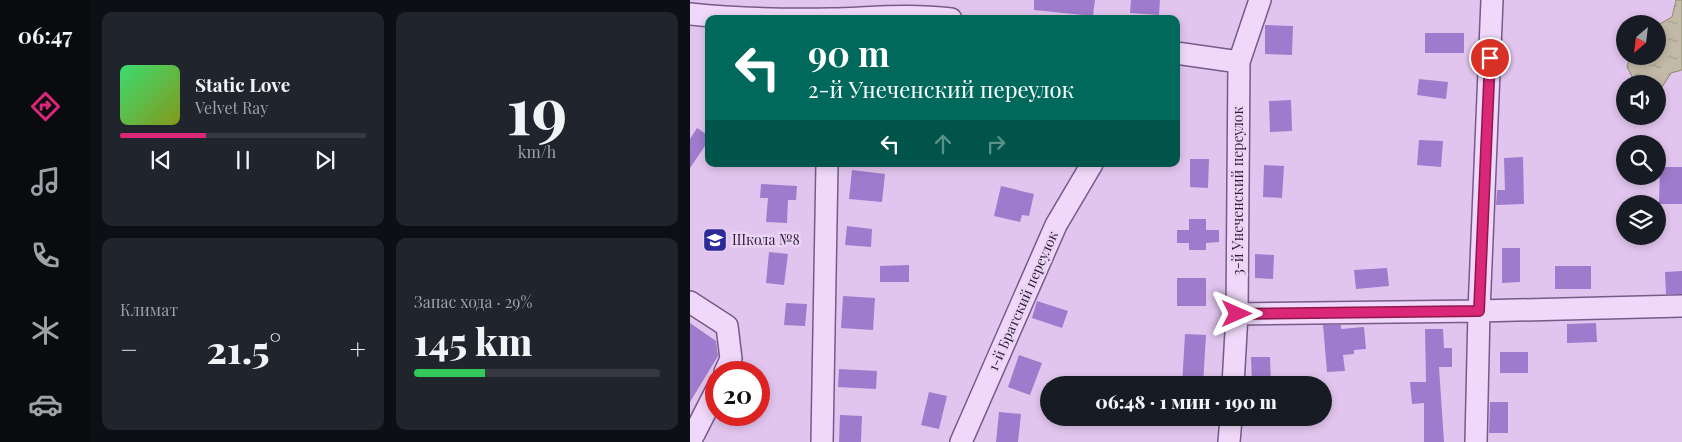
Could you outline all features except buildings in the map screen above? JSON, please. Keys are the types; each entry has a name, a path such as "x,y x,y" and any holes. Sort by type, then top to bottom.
{"street":[{"path":"830,15 832,0"},
{"name":"3-й Унеченский переулок","path":"1234,376 1237,314 1239,62 1260,0"},
{"path":"1476,442 1479,311 1492,0"},
{"path":"690,14 705,15"},
{"path":"1180,54 1239,62"},
{"path":"822,442 827,167"},
{"name":"1-й Братский переулок","path":"961,442 1056,226 1090,167"},
{"path":"690,302 727,326 730,361"},
{"path":"1237,314 1682,306"},
{"path":"690,442 705,412"},
{"path":"1229,442 1230,426"}],"water":[{"path":"1676,0 1682,0 1682,70 1671,73 1666,81 1666,75 1631,75 1628,65 1666,65 1666,20 1672,17"}],"place":[{"name":"Школа №8","path":"715,240"}],"route":[{"path":"1237,314 1479,311 1490,58"}]}
